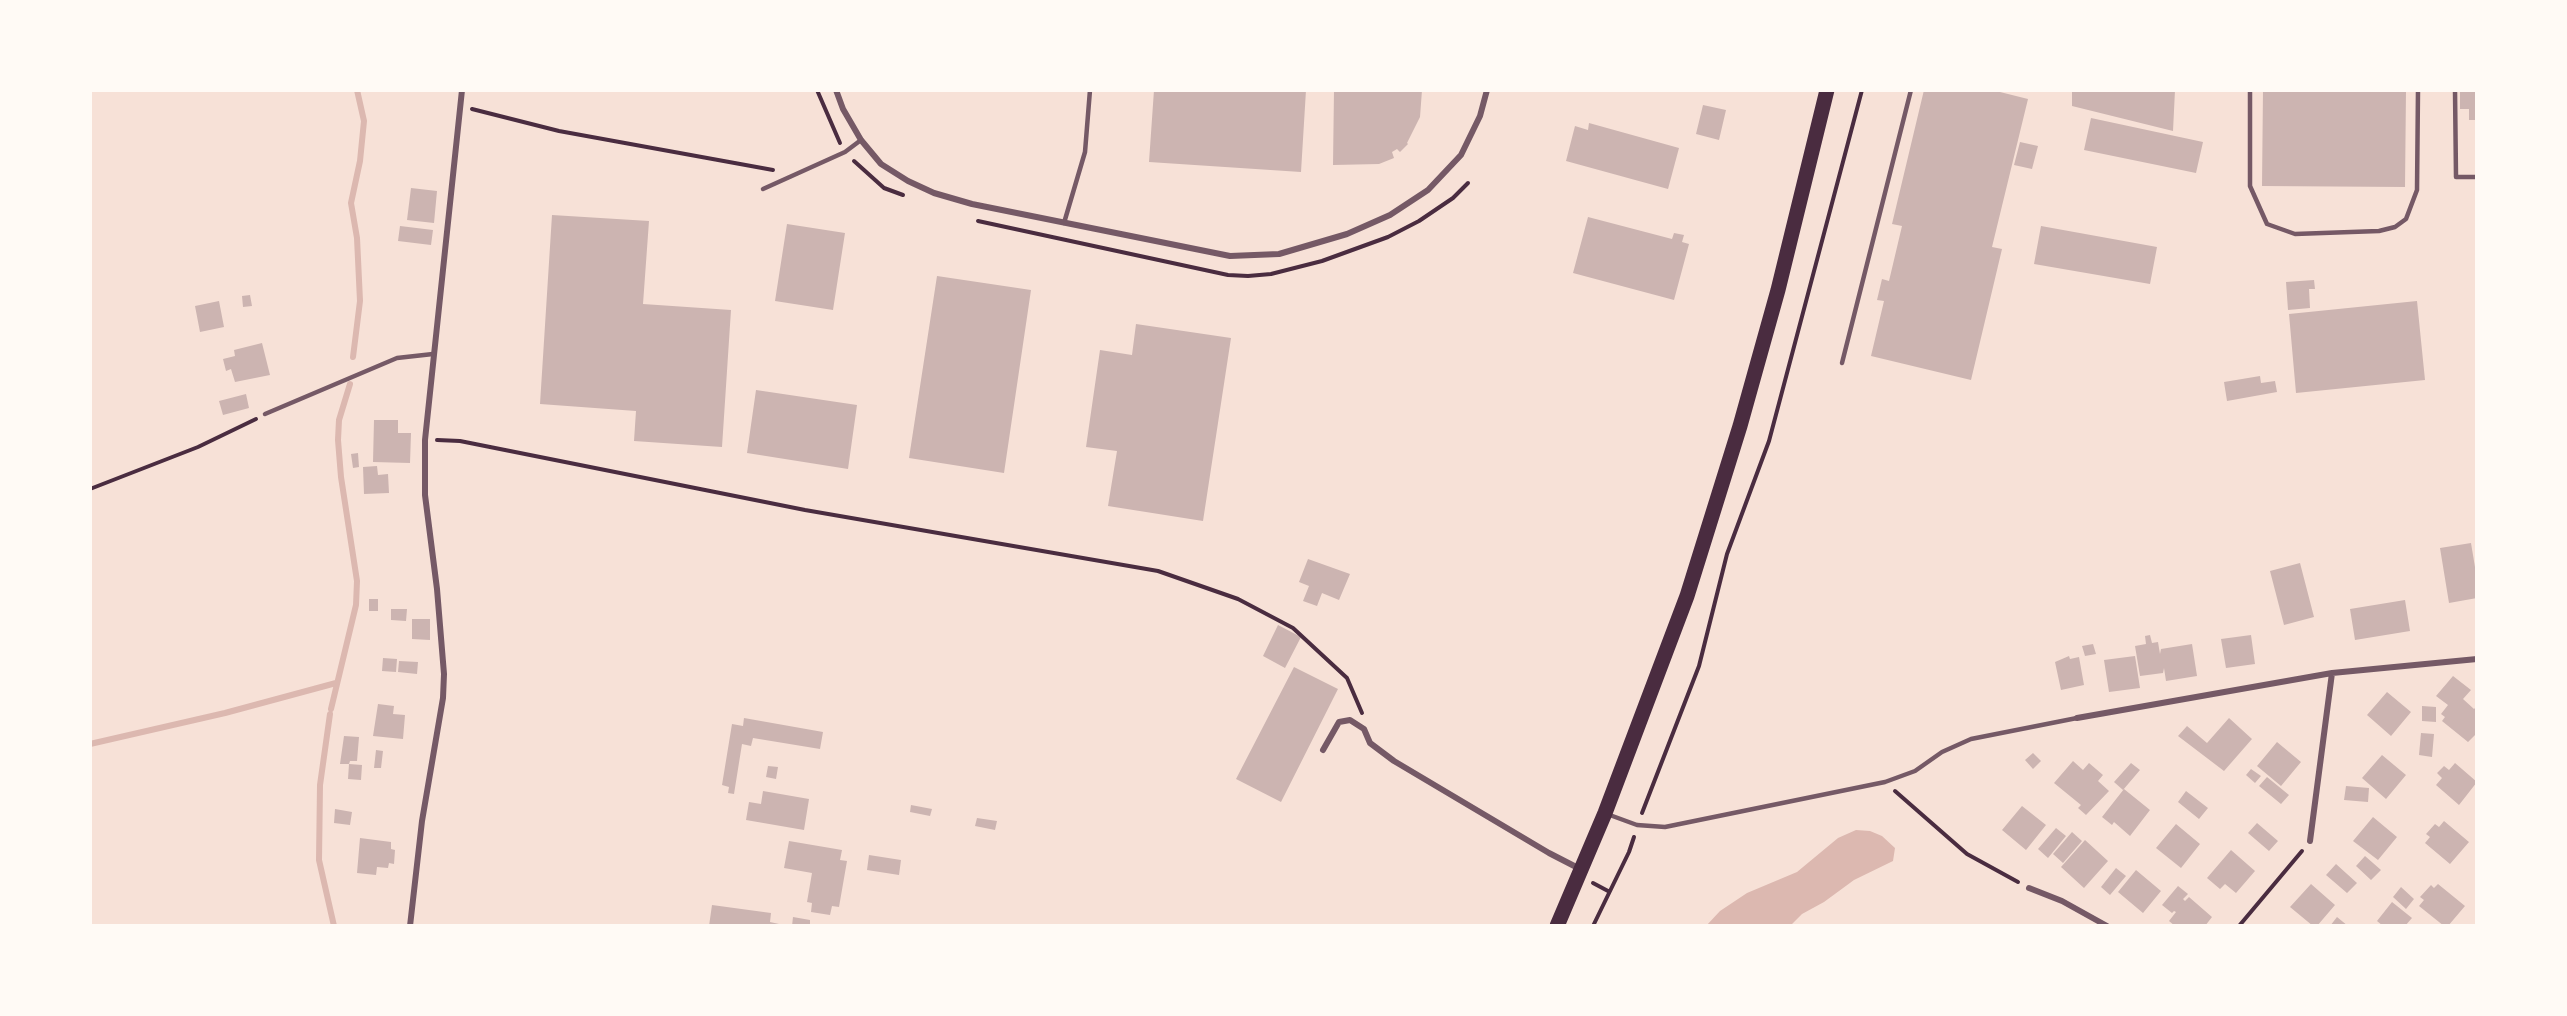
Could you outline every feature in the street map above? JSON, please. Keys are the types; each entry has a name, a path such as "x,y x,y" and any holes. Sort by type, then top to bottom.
{"highway":[{"path":"1557,926 1586,876 1605,813 1687,596 1778,290 1827,90"}],"street":[{"path":"410,926 422,821 443,698 444,674 425,495 425,440 462,90"},
{"path":"836,90 843,109 861,140 881,164 908,182 934,193 1064,223 1230,256 1280,254 1347,234 1390,215 1428,190 1461,155 1480,116 1487,90"},
{"path":"2077,718 2332,673 2477,659"},
{"path":"2310,841 2332,673"},
{"path":"1323,750 1339,722 1350,720 1364,729 1370,742 1394,761 1586,876"},
{"path":"2029,888 2062,902 2107,926"}],"lane":[{"path":"1064,223 1085,152 1090,90"},
{"path":"1842,363 1911,90"},
{"path":"2250,90 2250,186 2267,224 2295,234 2379,231 2395,227 2406,219 2417,190 2418,90"},
{"path":"2455,90 2456,177 2477,177"},
{"path":"763,189 845,152 861,140"},
{"path":"265,414 397,358 433,354"},
{"path":"1605,813 1637,825 1665,827 1885,782 1915,771 1942,752 1971,740 2077,718"}],"path":[{"path":"1593,926 1608,891 1629,852 1637,825 1699,666 1727,555 1769,441 1862,90"},
{"path":"460,105 559,131 796,174"},
{"path":"90,489 198,447 265,414"},
{"path":"425,440 460,441 805,510 1158,571 1238,599 1293,628 1347,678 1360,707 1364,729"},
{"path":"1885,782 1967,854 2029,888"},
{"path":"2239,926 2310,841"},
{"path":"1586,876 1608,891"}],"shaded area":[{"path":"1856,830 1870,831 1882,836 1895,848 1893,861 1854,880 1824,902 1802,914 1790,926 1706,926 1720,911 1747,893 1797,872 1838,838"}],"building":[{"path":"1154,90 1306,90 1301,172 1149,162"},
{"path":"1334,90 1422,90 1420,117 1408,144 1400,152 1397,149 1392,152 1394,158 1379,164 1333,165"},
{"path":"1924,90 1992,90 2028,99 1992,247 2002,249 1971,380 1871,356 1884,301 1877,300 1882,279 1889,281 1902,226 1892,224"},
{"path":"2072,90 2175,90 2173,131 2072,106"},
{"path":"2263,90 2406,90 2405,187 2262,186"},
{"path":"2460,90 2477,90 2477,120 2469,120 2469,109 2460,109"},
{"path":"1703,105 1726,110 1719,140 1696,134"},
{"path":"2091,118 2203,142 2196,173 2084,150"},
{"path":"1589,123 1679,148 1668,189 1566,161 1575,126 1588,130"},
{"path":"2020,142 2038,146 2032,169 2014,165"},
{"path":"411,188 437,191 434,223 407,220"},
{"path":"552,215 649,221 643,304 731,310 722,447 634,441 636,411 540,404"},
{"path":"1588,217 1672,239 1674,233 1684,235 1682,242 1689,244 1674,300 1573,273"},
{"path":"787,224 845,233 833,310 775,301"},
{"path":"400,226 433,230 431,245 398,241"},
{"path":"2041,226 2157,247 2150,284 2034,264"},
{"path":"937,276 1031,290 1004,473 909,458"},
{"path":"2314,280 2315,289 2309,289 2310,308 2288,310 2286,282"},
{"path":"250,295 252,306 243,307 242,296"},
{"path":"219,301 224,327 200,332 195,306"},
{"path":"2417,301 2425,380 2296,393 2289,314"},
{"path":"1136,324 1231,338 1203,521 1108,506 1117,451 1086,447 1100,350 1132,355"},
{"path":"262,343 270,375 235,382 231,369 226,371 223,359 235,356 234,350"},
{"path":"2260,376 2261,383 2275,381 2277,392 2227,401 2224,382"},
{"path":"756,390 857,405 848,469 747,453"},
{"path":"246,394 249,408 223,415 219,401"},
{"path":"374,420 398,420 398,433 411,433 410,463 373,462"},
{"path":"358,453 359,467 353,468 351,454"},
{"path":"377,466 378,475 388,474 389,493 364,494 363,467"},
{"path":"2471,543 2477,579 2477,598 2449,603 2440,548"},
{"path":"1308,559 1350,574 1339,600 1322,593 1317,606 1303,601 1309,586 1299,582"},
{"path":"2300,563 2314,617 2284,625 2270,571"},
{"path":"369,599 378,599 378,611 369,611"},
{"path":"2405,600 2410,631 2355,640 2350,609"},
{"path":"391,609 407,609 406,621 391,620"},
{"path":"412,619 430,619 430,640 412,639"},
{"path":"1278,625 1301,637 1285,668 1263,656"},
{"path":"2150,635 2152,643 2158,642 2160,654 2161,649 2192,644 2197,676 2166,681 2164,668 2163,673 2140,676 2135,646 2146,644 2145,636"},
{"path":"2251,635 2255,664 2226,668 2221,639"},
{"path":"2093,644 2096,654 2085,656 2082,646"},
{"path":"2069,656 2070,659 2079,657 2084,685 2061,690 2055,662"},
{"path":"2135,656 2140,688 2109,692 2104,660"},
{"path":"383,658 397,659 396,672 382,671"},
{"path":"399,661 418,662 417,674 398,672"},
{"path":"1294,667 1338,689 1281,802 1236,779"},
{"path":"2453,676 2471,690 2463,699 2474,709 2477,706 2477,733 2468,742 2442,721 2445,717 2441,714 2448,705 2436,696"},
{"path":"2387,692 2411,712 2391,736 2367,715"},
{"path":"378,704 394,706 393,714 405,715 403,739 373,736"},
{"path":"2422,706 2436,707 2436,722 2422,721"},
{"path":"744,718 823,732 820,749 753,738 751,746 742,744 734,794 728,793 729,787 722,785 732,724 743,726"},
{"path":"2229,718 2252,739 2224,771 2178,736 2187,726 2207,743"},
{"path":"2421,733 2434,734 2432,757 2419,755"},
{"path":"344,736 359,737 357,761 350,761 349,764 340,764"},
{"path":"2277,742 2301,762 2281,786 2257,766"},
{"path":"376,750 383,751 381,768 374,768"},
{"path":"2033,753 2041,761 2033,769 2025,760"},
{"path":"2382,755 2406,775 2386,799 2362,778"},
{"path":"2073,761 2083,770 2089,763 2103,775 2098,781 2109,791 2086,815 2078,808 2081,805 2054,783"},
{"path":"2131,763 2140,770 2123,790 2114,782"},
{"path":"2455,763 2477,782 2459,805 2436,785 2442,778 2437,773 2444,766 2449,770"},
{"path":"349,764 362,765 361,780 348,779"},
{"path":"768,766 778,767 776,779 766,777"},
{"path":"2251,769 2261,776 2255,783 2246,775"},
{"path":"2267,777 2289,795 2281,804 2259,786"},
{"path":"2346,786 2369,788 2368,802 2344,800"},
{"path":"2124,789 2150,810 2130,836 2114,822 2112,825 2102,817"},
{"path":"763,791 809,799 804,830 746,820 749,802 761,804"},
{"path":"2186,791 2208,808 2199,819 2178,802"},
{"path":"911,805 932,809 930,816 910,812"},
{"path":"2022,806 2046,825 2026,850 2002,830"},
{"path":"335,809 352,812 350,825 334,823"},
{"path":"2373,817 2397,837 2378,860 2353,841"},
{"path":"977,818 997,821 995,830 975,826"},
{"path":"2444,821 2469,842 2450,864 2425,843 2430,837 2426,834 2435,824 2439,827"},
{"path":"2257,823 2278,841 2269,851 2248,833"},
{"path":"2176,824 2200,844 2181,868 2156,848"},
{"path":"2056,828 2066,836 2048,858 2038,849"},
{"path":"2072,832 2082,841 2063,863 2053,854"},
{"path":"360,838 391,842 391,849 395,850 394,864 389,863 388,868 377,867 376,875 357,873"},
{"path":"2085,840 2108,861 2084,888 2061,867"},
{"path":"789,841 842,850 840,860 847,861 839,907 832,906 830,915 811,912 812,903 807,902 812,873 784,868"},
{"path":"2231,850 2255,871 2236,893 2225,884 2220,889 2207,878"},
{"path":"869,855 901,860 899,875 867,870"},
{"path":"2365,856 2381,870 2371,880 2356,866"},
{"path":"2336,864 2357,883 2347,893 2326,875"},
{"path":"2116,868 2126,876 2110,895 2101,887"},
{"path":"2136,870 2161,891 2143,913 2118,892"},
{"path":"2311,884 2335,905 2317,926 2313,926 2290,907"},
{"path":"2438,884 2465,906 2448,926 2444,926 2419,906 2424,900 2420,897 2431,885 2434,888"},
{"path":"2178,886 2188,894 2183,899 2185,901 2189,897 2212,917 2205,926 2175,926 2169,921 2176,912 2172,913 2162,905"},
{"path":"2401,887 2414,899 2406,909 2393,897"},
{"path":"2392,902 2412,918 2405,926 2383,926 2377,921"},
{"path":"712,905 771,913 770,922 779,924 779,926 709,926"},
{"path":"793,917 810,920 810,924 815,926 792,926"},
{"path":"2337,917 2348,926 2330,926"}],"waterway":[{"path":"353,357 360,301 357,238 351,203 360,161 364,121 357,90"},
{"path":"331,709 356,605 357,581 341,477 338,440 339,420 350,384"},
{"path":"90,744 225,713 336,683"},
{"path":"330,714 320,785 319,860 334,926"}]}
